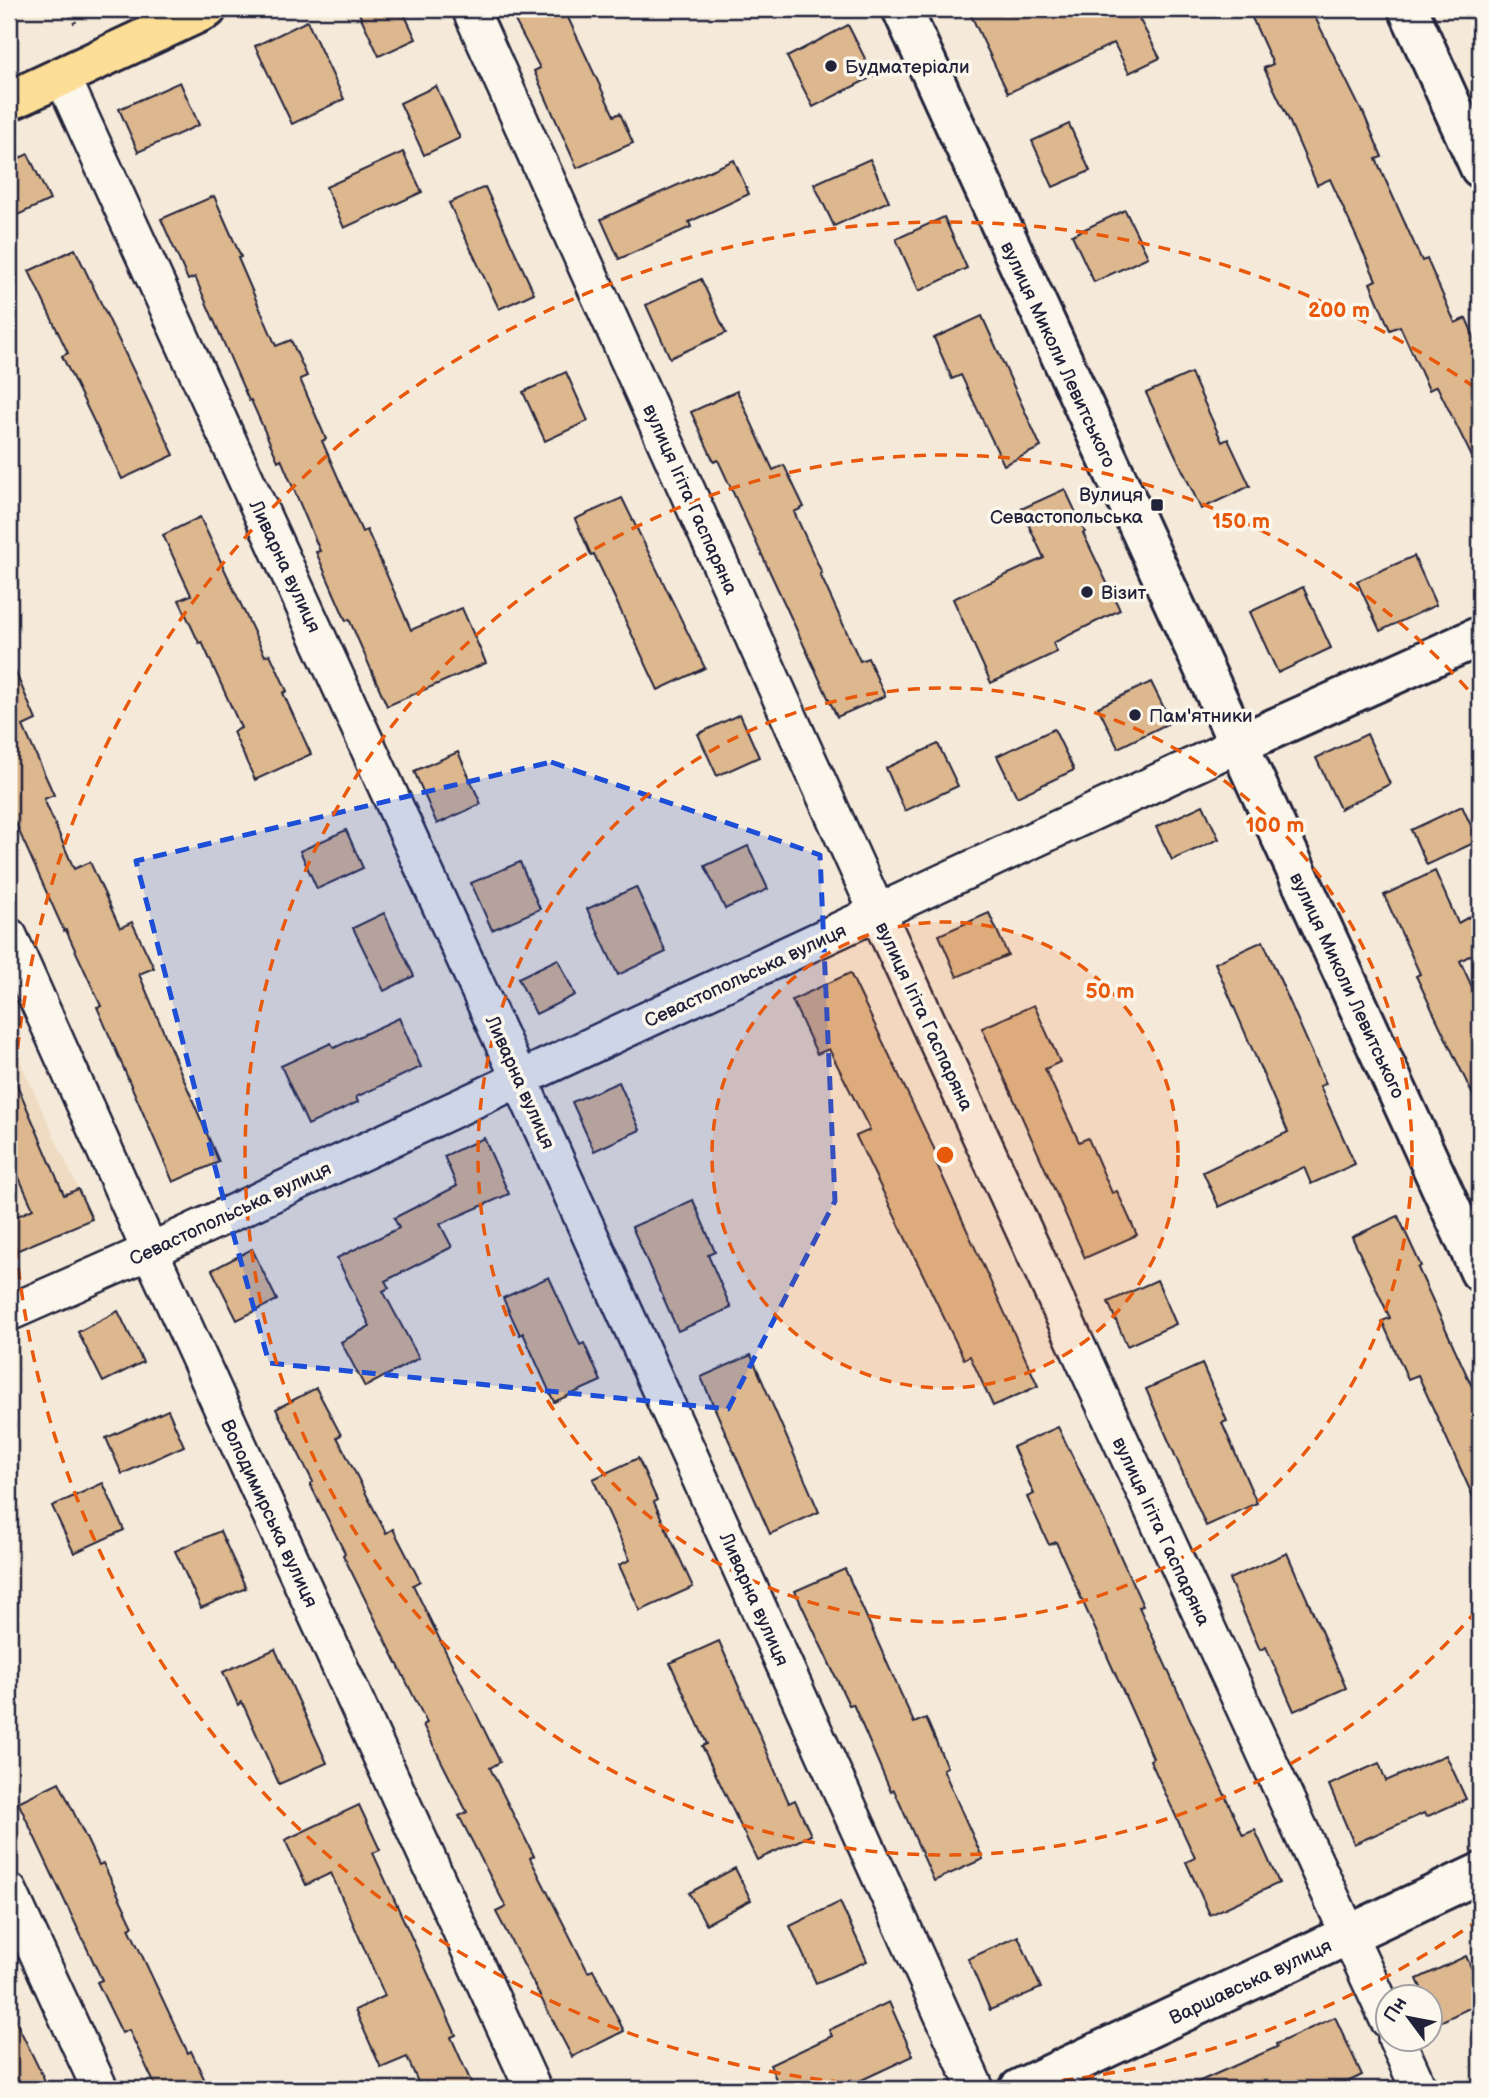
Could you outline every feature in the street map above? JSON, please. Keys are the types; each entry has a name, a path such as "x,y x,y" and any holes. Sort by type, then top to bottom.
{"main road":[{"path":"9,101 206,9"},
{"name":"вулиця Миколи Левитського","path":"902,9 1480,1272"},
{"path":"1408,9 1480,168"},
{"name":"Севастопольська вулиця","path":"1237,745 1480,636"},
{"name":"Варшавська вулиця","path":"1019,2089 1480,1873"}],"street":[{"name":"вулиця Ігіта Гаспаряна","path":"470,9 878,914 1374,1989"},
{"name":"Ливарна вулиця","path":"62,76 520,1078 976,2089"},
{"name":"Севастопольська вулиця","path":"9,1313 150,1251 1237,745"},
{"name":"Володимирська вулиця","path":"9,936 533,2089"},
{"path":"9,1891 100,2089"},
{"path":"1402,2052 1419,2089"}],"path":[{"path":"68,9 76,25"}],"highlighted area":[{"path":"551,762 820,855 835,1201 728,1409 269,1363 136,861"}],"shaded area":[{"path":"9,1037 92,1219 9,1254"}],"building":[{"path":"357,9 402,9 416,39 379,56"},
{"path":"529,9 564,9 614,116 620,113 633,143 577,168 534,71 540,68 513,17"},
{"path":"968,9 1134,9 1160,58 1129,73 1114,43 1008,93"},
{"path":"1248,9 1311,9 1363,112 1382,157 1376,159 1422,261 1427,259 1455,323 1466,318 1480,350 1480,473 1437,386 1429,390 1400,326 1390,330 1370,283 1376,280 1330,179 1317,185 1264,68 1273,64"},
{"path":"307,21 344,99 292,124 255,46"},
{"name":"Будматеріали","path":"848,25 874,76 813,107 787,57"},
{"path":"180,82 199,125 138,152 119,109"},
{"path":"436,86 460,138 424,155 400,103"},
{"path":"1069,124 1090,171 1053,187 1032,141"},
{"path":"403,152 422,192 344,228 326,187"},
{"path":"28,154 50,200 9,219 9,163"},
{"path":"870,159 889,201 834,226 814,184"},
{"path":"734,160 749,194 689,222 691,227 619,259 601,219"},
{"path":"485,187 534,293 499,309 449,203"},
{"path":"214,196 276,346 291,340 307,376 300,379 326,439 322,441 362,532 367,530 411,630 462,608 486,663 387,706 316,552 320,551 281,459 278,461 251,400 249,401 195,277 188,280 161,219"},
{"path":"1125,210 1148,257 1094,282 1072,235"},
{"path":"944,217 967,268 919,291 896,239"},
{"path":"75,249 174,455 122,479 62,356 68,353 29,271"},
{"path":"701,279 726,333 670,358 646,305"},
{"path":"982,316 1041,447 1004,465 961,375 952,379 934,338"},
{"path":"566,372 588,421 545,441 523,392"},
{"path":"1191,373 1222,442 1228,439 1250,486 1201,509 1146,393"},
{"path":"737,391 773,470 784,465 804,507 794,512 822,573 820,574 860,661 868,658 885,696 837,717 718,460 714,462 691,412"},
{"path":"1065,489 1120,610 1053,643 1057,652 991,683 953,599 1044,558 1021,509"},
{"path":"622,498 705,668 658,690 575,519"},
{"path":"200,517 265,656 270,654 287,691 283,693 311,754 255,780 233,732 241,728 202,642 199,643 179,600 191,595 163,535"},
{"path":"1414,556 1436,605 1380,631 1357,581"},
{"path":"1303,587 1331,648 1278,673 1250,612"},
{"path":"9,657 36,720 23,726 54,795 44,799 74,869 90,862 120,928 132,922 154,968 139,974 219,1162 173,1182 97,1007 101,1006 9,809"},
{"name":"Пам'ятники","path":"1151,682 1171,722 1118,748 1098,707"},
{"path":"740,714 759,757 717,776 698,734"},
{"path":"1054,729 1074,770 1017,797 997,756"},
{"path":"1367,734 1390,784 1340,809 1316,758"},
{"path":"938,744 958,786 905,811 886,768"},
{"path":"458,752 481,804 437,824 414,771"},
{"path":"1203,805 1219,839 1172,860 1156,827"},
{"path":"1462,806 1478,841 1427,865 1411,830"},
{"path":"346,830 363,868 317,889 300,851"},
{"path":"748,846 768,889 725,909 705,866"},
{"path":"520,862 540,909 492,930 471,883"},
{"path":"1435,871 1458,923 1480,911 1480,950 1460,961 1480,1004 1480,1110 1416,976 1420,974 1384,895"},
{"path":"636,887 666,952 618,975 587,909"},
{"path":"384,913 414,976 384,991 353,928"},
{"path":"989,913 1008,955 957,977 939,935"},
{"path":"1263,941 1326,1084 1320,1086 1355,1164 1311,1184 1304,1167 1219,1207 1203,1172 1288,1132 1215,963"},
{"path":"558,959 575,995 536,1014 518,978"},
{"path":"850,973 939,1159 935,1160 1038,1386 993,1406 970,1356 964,1359 856,1136 870,1130 829,1049 817,1054 792,1000"},
{"path":"1034,1005 1060,1062 1045,1069 1079,1142 1088,1138 1112,1193 1117,1191 1137,1235 1085,1258 982,1028"},
{"path":"399,1018 421,1067 356,1097 358,1102 308,1125 281,1066 331,1043 334,1048"},
{"path":"9,1066 64,1195 78,1189 92,1219 9,1254 9,1220 33,1209 9,1155"},
{"path":"619,1082 640,1130 594,1151 572,1102"},
{"path":"484,1138 509,1194 440,1224 452,1247 385,1281 389,1288 383,1291 419,1358 365,1387 341,1342 370,1326 337,1258 399,1228 394,1218 457,1186 444,1156"},
{"path":"693,1200 715,1252 708,1255 731,1308 678,1331 632,1227"},
{"path":"1398,1216 1421,1266 1418,1268 1474,1391 1480,1389 1480,1512 1418,1375 1408,1379 1382,1321 1390,1318 1352,1237"},
{"path":"252,1249 277,1300 237,1320 212,1270"},
{"path":"549,1277 580,1345 584,1343 601,1381 554,1402 523,1333 520,1335 503,1298"},
{"path":"1157,1280 1176,1324 1127,1346 1108,1302"},
{"path":"118,1311 143,1362 103,1382 78,1332"},
{"path":"751,1355 819,1512 770,1534 701,1377"},
{"path":"1202,1364 1227,1421 1222,1423 1257,1503 1206,1526 1146,1389"},
{"path":"316,1388 341,1435 337,1437 386,1533 393,1529 420,1581 413,1585 500,1762 490,1768 534,1856 530,1858 588,1972 593,1970 624,2031 572,2057 496,1912 506,1907 459,1816 467,1812 423,1725 427,1723 343,1555 345,1553 310,1484 313,1482 276,1409"},
{"path":"168,1410 184,1446 122,1474 106,1438"},
{"path":"1058,1427 1143,1606 1139,1607 1243,1835 1255,1830 1279,1883 1210,1915 1186,1862 1195,1858 1150,1760 1153,1758 1056,1542 1049,1545 1027,1497 1034,1494 1013,1447"},
{"path":"638,1458 657,1500 654,1502 693,1587 640,1611 619,1565 630,1560 593,1479"},
{"path":"103,1483 124,1530 74,1553 52,1506"},
{"path":"220,1531 246,1588 201,1608 175,1551"},
{"path":"1287,1553 1346,1688 1294,1711 1266,1647 1260,1650 1229,1579"},
{"path":"845,1569 914,1723 926,1718 947,1767 943,1769 983,1859 934,1881 853,1704 849,1705 795,1591"},
{"path":"719,1641 789,1803 795,1800 811,1835 757,1860 702,1746 707,1744 670,1663"},
{"path":"275,1649 327,1763 279,1784 242,1702 238,1705 223,1672"},
{"path":"1446,1755 1466,1799 1426,1817 1424,1813 1354,1844 1329,1785 1379,1763 1386,1781"},
{"path":"59,1782 99,1865 103,1863 133,1926 129,1928 188,2053 191,2051 209,2089 157,2089 129,2030 122,2033 97,1982 102,1980 18,1802"},
{"path":"359,1805 380,1850 373,1853 456,2035 451,2037 474,2089 421,2089 407,2057 381,2068 355,2010 385,1996 331,1873 306,1885 285,1840"},
{"path":"735,1868 751,1900 706,1924 689,1893"},
{"path":"840,1902 867,1961 816,1983 790,1926"},
{"path":"1018,1936 1041,1988 990,2010 968,1959"},
{"path":"1466,1956 1480,1987 1480,2003 1444,2020 1444,1982 1418,1982 1417,1979"},
{"path":"889,2002 913,2056 853,2084 852,2080 832,2089 780,2089 770,2065 832,2036 829,2030"},
{"path":"9,2007 49,2089 9,2089"},
{"path":"1335,2017 1362,2075 1333,2089 1182,2089 1277,2047 1276,2044"}],"place":[{"name":"Будматеріали","path":"831,66"},
{"name":"Вулиця Севастопольська","path":"1157,505"},
{"name":"Візит","path":"1087,592"},
{"name":"Пам'ятники","path":"1135,715"}]}
